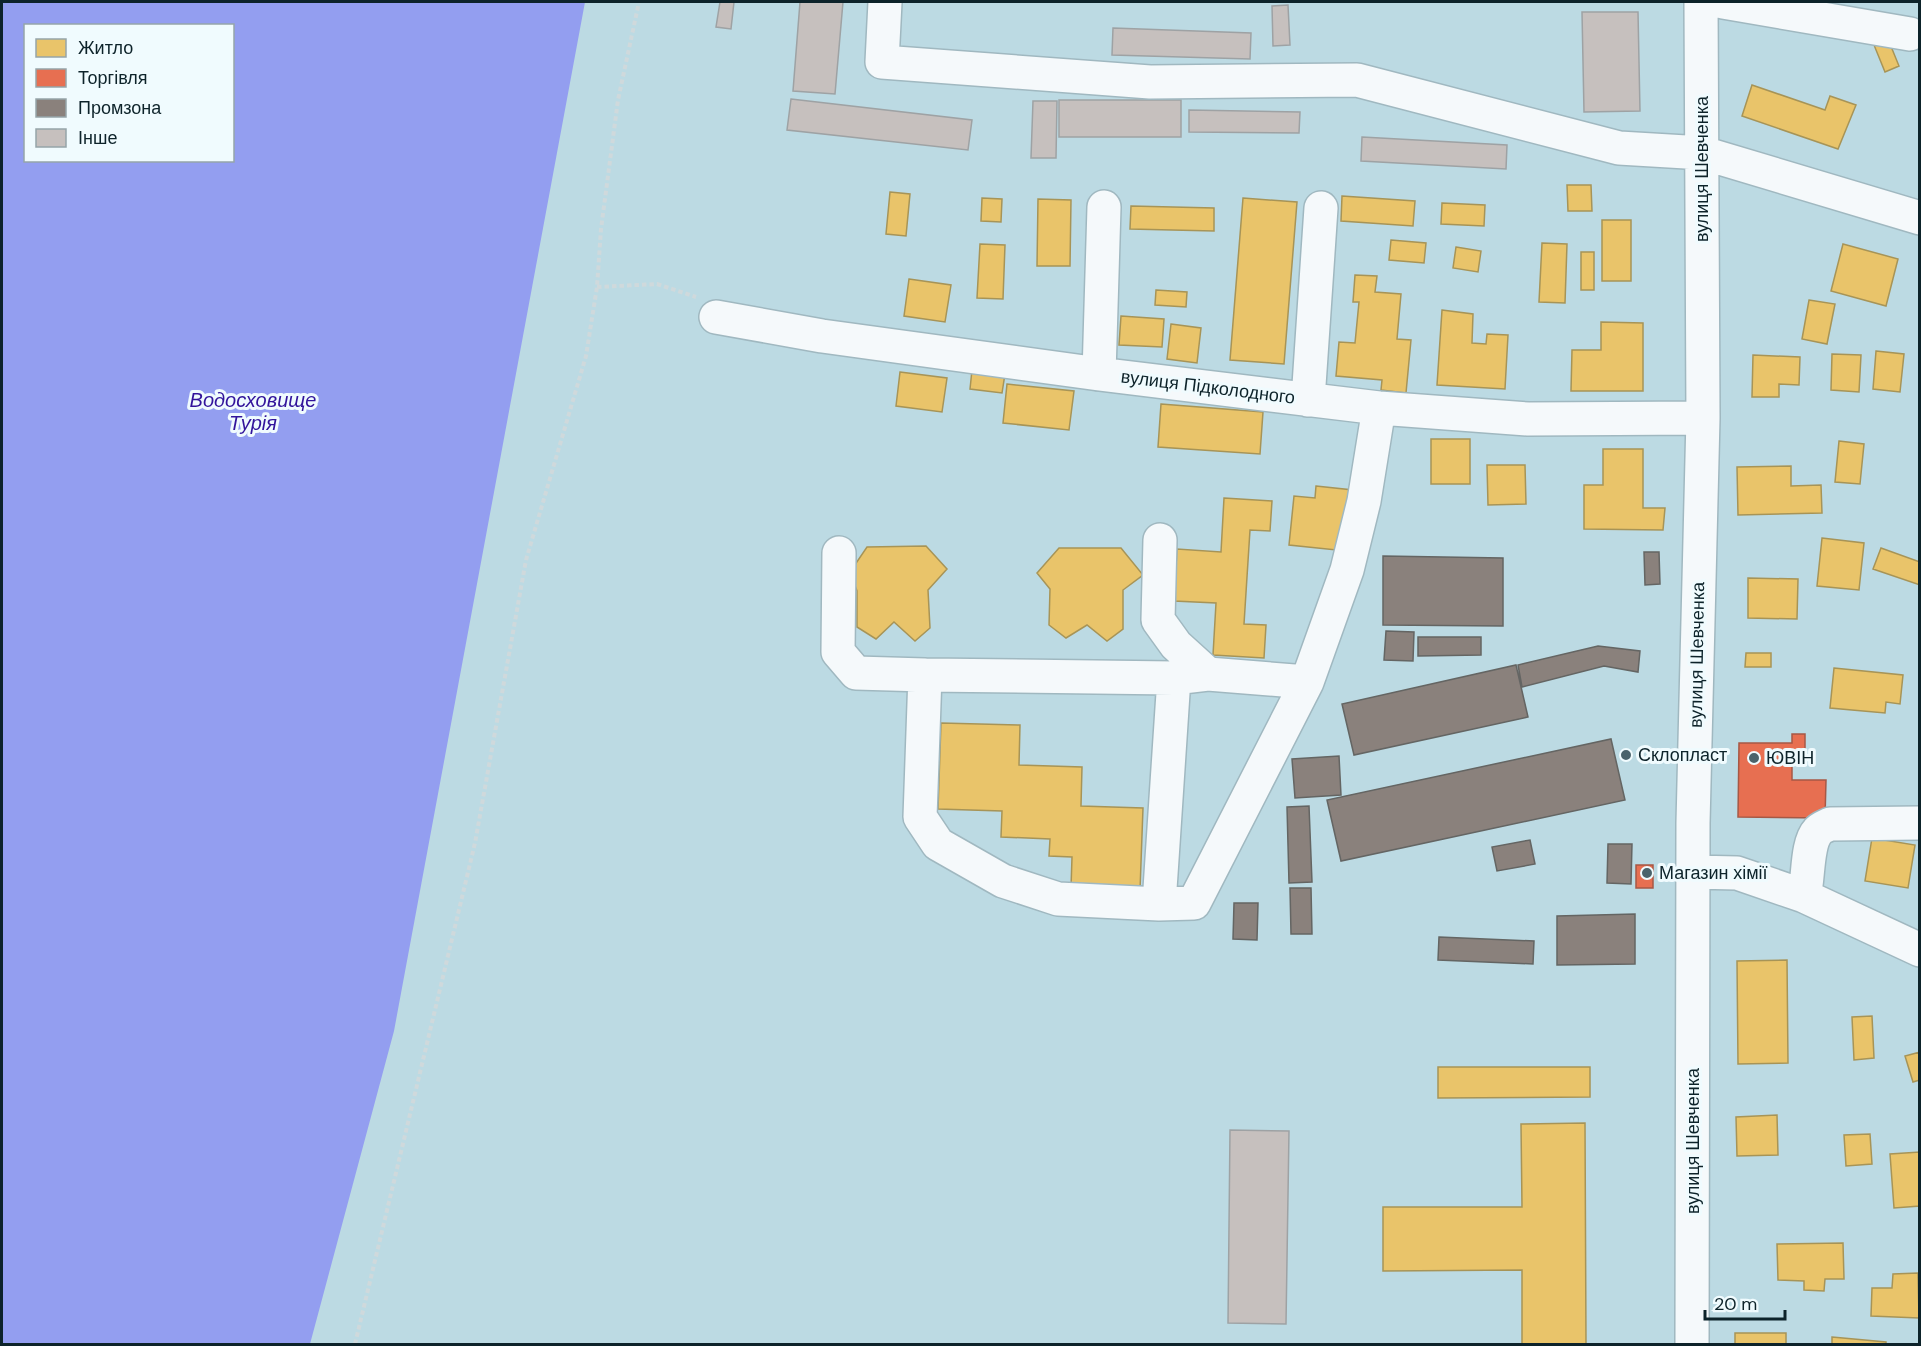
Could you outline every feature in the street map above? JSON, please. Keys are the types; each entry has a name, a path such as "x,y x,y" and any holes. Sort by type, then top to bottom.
{"street":[{"path":"885,2 882,62 1150,82 1357,80 1619,148 1703,153 1917,212"},
{"name":"вулиця Шевченка","path":"1692,1344 1693,872 1703,418 1701,2"},
{"path":"1723,2 1910,34"},
{"path":"1099,374 1104,207"},
{"path":"1308,400 1321,208"},
{"name":"вулиця Підколодного","path":"716,317 822,336 1099,374 1379,408 1528,419 1703,418"},
{"path":"925,675 920,817 938,844 1003,881 1058,899 1159,904 1194,903 1307,682 1347,570 1364,501 1379,408"},
{"path":"1160,540 1158,620 1176,645 1208,674"},
{"path":"839,553 838,652 856,673 1174,678 1208,674 1307,682"},
{"path":"1159,904 1174,678"},
{"path":"1804,896 1808,883 1812,841 1818,830 1830,824 1920,823"},
{"path":"1693,872 1737,873 1804,896 1920,950"}],"path":[{"path":"355,1344 475,843 526,560 586,356 597,287 600,229 618,100 639,2"},
{"path":"597,287 657,284 695,297 716,317"}],"water":[{"name":"Водосховище Турія","path":"2,2 585,2 394,1031 310,1344 2,1344"}],"building: Житло":[{"path":"1888,39 1899,66 1885,72 1874,45"},
{"path":"1752,85 1825,110 1830,96 1856,105 1838,149 1742,116"},
{"path":"1567,185 1591,185 1592,211 1568,211"},
{"path":"890,192 910,194 906,236 886,234"},
{"path":"1342,196 1415,201 1413,226 1341,221"},
{"path":"982,198 1002,199 1001,222 981,221"},
{"path":"1243,198 1297,202 1284,364 1230,360"},
{"path":"1038,199 1071,200 1070,266 1037,266"},
{"path":"1442,203 1485,205 1484,226 1441,224"},
{"path":"1131,206 1214,208 1214,231 1130,229"},
{"path":"1602,220 1631,220 1631,281 1602,281"},
{"path":"1391,240 1426,243 1424,263 1389,260"},
{"path":"1542,243 1567,244 1565,303 1539,302"},
{"path":"980,244 1005,245 1003,299 977,298"},
{"path":"1843,244 1898,259 1886,306 1831,291"},
{"path":"1456,247 1481,251 1478,272 1453,268"},
{"path":"1581,252 1594,252 1594,290 1581,290"},
{"path":"1355,275 1377,276 1375,292 1401,294 1397,339 1411,340 1406,393 1381,390 1382,380 1336,376 1339,342 1355,343 1359,302 1353,302"},
{"path":"909,279 951,285 945,322 904,316"},
{"path":"1156,290 1187,292 1186,307 1155,305"},
{"path":"1809,300 1835,304 1827,344 1802,339"},
{"path":"1442,310 1473,314 1472,343 1486,344 1487,334 1508,335 1505,389 1437,385"},
{"path":"1121,316 1164,319 1162,347 1119,345"},
{"path":"1601,322 1643,323 1643,391 1571,391 1572,350 1601,350"},
{"path":"1171,324 1201,328 1197,363 1167,359"},
{"path":"1876,351 1904,354 1900,392 1873,389"},
{"path":"1832,354 1861,355 1859,392 1831,390"},
{"path":"1753,355 1800,357 1799,385 1779,384 1779,397 1752,397"},
{"path":"972,370 1005,374 1002,393 970,389"},
{"path":"900,372 947,378 942,412 896,406"},
{"path":"1007,384 1074,391 1069,430 1003,423"},
{"path":"1161,404 1263,412 1260,454 1158,447"},
{"path":"1431,439 1470,439 1470,484 1431,484"},
{"path":"1839,441 1864,444 1860,484 1835,482"},
{"path":"1603,449 1643,449 1643,508 1665,508 1663,530 1584,529 1584,485 1603,485"},
{"path":"1487,465 1525,465 1526,504 1488,505"},
{"path":"1791,466 1791,486 1821,485 1822,513 1738,515 1737,467"},
{"path":"1316,486 1353,490 1346,551 1289,545 1294,496 1315,498"},
{"path":"1224,498 1272,501 1270,531 1250,530 1244,624 1266,625 1264,658 1213,655 1216,603 1174,601 1177,549 1221,552"},
{"path":"1822,538 1864,543 1859,590 1817,586"},
{"path":"926,546 947,569 928,590 930,628 915,641 894,622 876,639 857,627 857,591 850,572 867,547"},
{"path":"1059,548 1121,548 1143,575 1123,590 1123,629 1107,641 1087,625 1066,638 1049,625 1050,589 1037,573"},
{"path":"1881,548 1920,562 1920,585 1873,569"},
{"path":"1748,578 1798,579 1797,619 1748,618"},
{"path":"1746,653 1771,653 1771,667 1745,667"},
{"path":"1834,668 1903,675 1900,704 1886,702 1885,713 1830,708"},
{"path":"941,723 1020,725 1019,765 1082,767 1081,806 1143,808 1140,890 1071,888 1072,857 1049,856 1050,839 1001,837 1002,811 938,809"},
{"path":"1872,838 1915,845 1908,888 1865,881"},
{"path":"1787,960 1788,1063 1738,1064 1737,961"},
{"path":"1872,1016 1874,1058 1854,1060 1852,1017"},
{"path":"1920,1052 1920,1080 1913,1082 1905,1056"},
{"path":"1438,1067 1590,1067 1590,1097 1438,1098"},
{"path":"1777,1115 1778,1155 1737,1156 1736,1117"},
{"path":"1585,1123 1586,1344 1522,1344 1522,1270 1383,1271 1383,1207 1522,1207 1521,1124"},
{"path":"1870,1134 1872,1164 1846,1166 1844,1135"},
{"path":"1920,1152 1920,1206 1894,1208 1890,1154"},
{"path":"1843,1243 1844,1279 1825,1279 1824,1291 1804,1290 1804,1281 1778,1280 1777,1244"},
{"path":"1918,1273 1919,1318 1871,1316 1872,1288 1892,1288 1893,1274"},
{"path":"1735,1333 1786,1333 1786,1344 1735,1344"},
{"path":"1832,1337 1886,1342 1886,1344 1832,1344"}],"building: Торгівля":[{"path":"1792,734 1805,734 1805,758 1792,758 1792,780 1826,780 1825,818 1738,817 1739,743 1792,743"},
{"path":"1636,865 1653,865 1653,888 1636,888"}],"building: Промзона":[{"path":"1644,552 1659,552 1660,584 1645,585"},
{"path":"1383,556 1503,558 1503,626 1383,625"},
{"path":"1386,631 1414,632 1413,661 1384,660"},
{"path":"1418,637 1481,637 1481,655 1418,656"},
{"path":"1598,646 1640,651 1638,672 1604,666 1522,687 1518,665"},
{"path":"1516,665 1528,717 1354,755 1342,704"},
{"path":"1611,739 1625,800 1341,861 1327,800"},
{"path":"1339,756 1341,795 1295,798 1292,759"},
{"path":"1309,806 1312,882 1289,883 1287,807"},
{"path":"1530,840 1535,864 1497,871 1492,847"},
{"path":"1608,844 1632,844 1631,884 1607,883"},
{"path":"1290,888 1311,888 1312,934 1291,934"},
{"path":"1234,903 1258,903 1257,940 1233,939"},
{"path":"1635,914 1635,964 1557,965 1557,916"},
{"path":"1439,937 1534,941 1533,964 1438,960"}],"building: Інше":[{"path":"720,2 734,2 731,29 716,27"},
{"path":"800,2 843,2 835,94 793,91"},
{"path":"1288,5 1290,45 1273,46 1272,6"},
{"path":"1582,12 1638,12 1640,111 1584,112"},
{"path":"1113,28 1251,33 1250,59 1112,55"},
{"path":"791,99 972,120 968,150 787,130"},
{"path":"1059,100 1181,100 1181,137 1059,137"},
{"path":"1033,101 1057,101 1056,158 1031,158"},
{"path":"1189,110 1300,112 1299,133 1189,132"},
{"path":"1362,137 1507,145 1506,169 1361,161"},
{"path":"1230,1130 1289,1131 1286,1324 1228,1323"}],"place":[{"name":"Склопласт","path":"1626,755"},
{"name":"ЮВІН","path":"1754,758"},
{"name":"Магазин хімії","path":"1647,873"}]}
